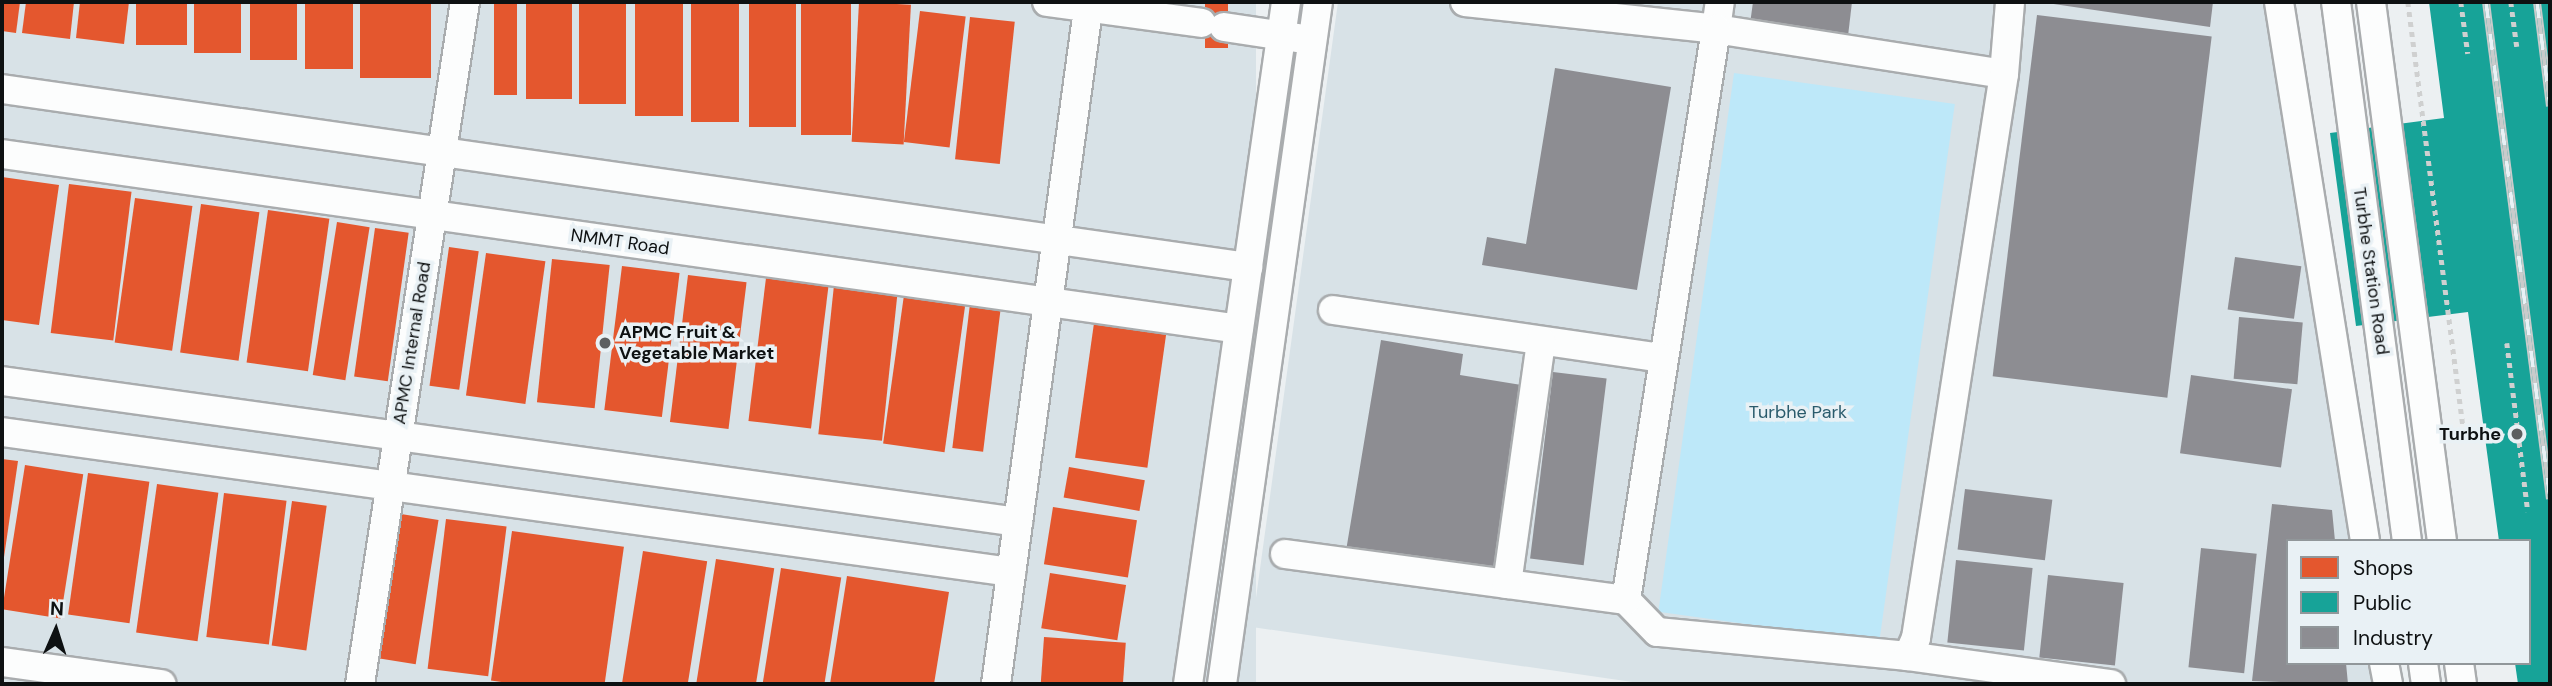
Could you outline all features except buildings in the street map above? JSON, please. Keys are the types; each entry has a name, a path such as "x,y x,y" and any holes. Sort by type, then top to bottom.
{"street":[{"name":"APMC Internal Road","path":"360,684 465,2"},
{"path":"1047,2 1089,5 1313,40"},
{"path":"1188,684 1286,2"},
{"path":"1222,684 1318,2"},
{"path":"1465,2 1718,15 2004,74"},
{"path":"1908,656 1916,638 2004,74 2010,2"},
{"path":"2280,2 2365,539"},
{"name":"Turbhe Station Road","path":"2336,2 2407,539"},
{"name":"Turbhe Station Road","path":"2371,2 2442,539"},
{"path":"996,684 1089,5"},
{"path":"1626,600 1718,15"},
{"path":"2,89 1057,240 1246,277 1276,294"},
{"name":"NMMT Road","path":"2,155 1239,329"},
{"path":"2364,214 2399,209"},
{"path":"1333,310 1664,358"},
{"path":"1507,583 1541,341"},
{"path":"2,381 1018,522"},
{"path":"2,432 1011,572"},
{"path":"1209,537 1244,542"},
{"path":"1285,554 1626,600 1657,632 1908,656 2111,684"},
{"path":"2,662 161,684"},
{"path":"2384,665 2388,684"},
{"path":"2423,665 2426,684"},
{"path":"2459,665 2462,684"}],"path":[{"path":"2408,2 2465,434 2491,430"},
{"path":"2461,2 2468,54"},
{"path":"2511,2 2517,47"},
{"path":"2507,343 2528,512"}],"shaded area":[{"name":"APMC Fruit & Vegetable Market","path":"2,2 1256,2 1256,684 2,684"},
{"path":"1338,2 2295,2 2367,539 2286,539 2286,665 2384,665 2386,684 1646,684 1252,627"}],"green space":[{"name":"Turbhe Park","path":"1734,73 1955,104 1879,643 1658,612"}],"railway":[{"path":"2486,2 2550,499"},
{"path":"2537,2 2550,106"}],"place":[{"name":"APMC Fruit & Vegetable Market","path":"605,343"},
{"name":"Turbhe","path":"2517,434"}]}
